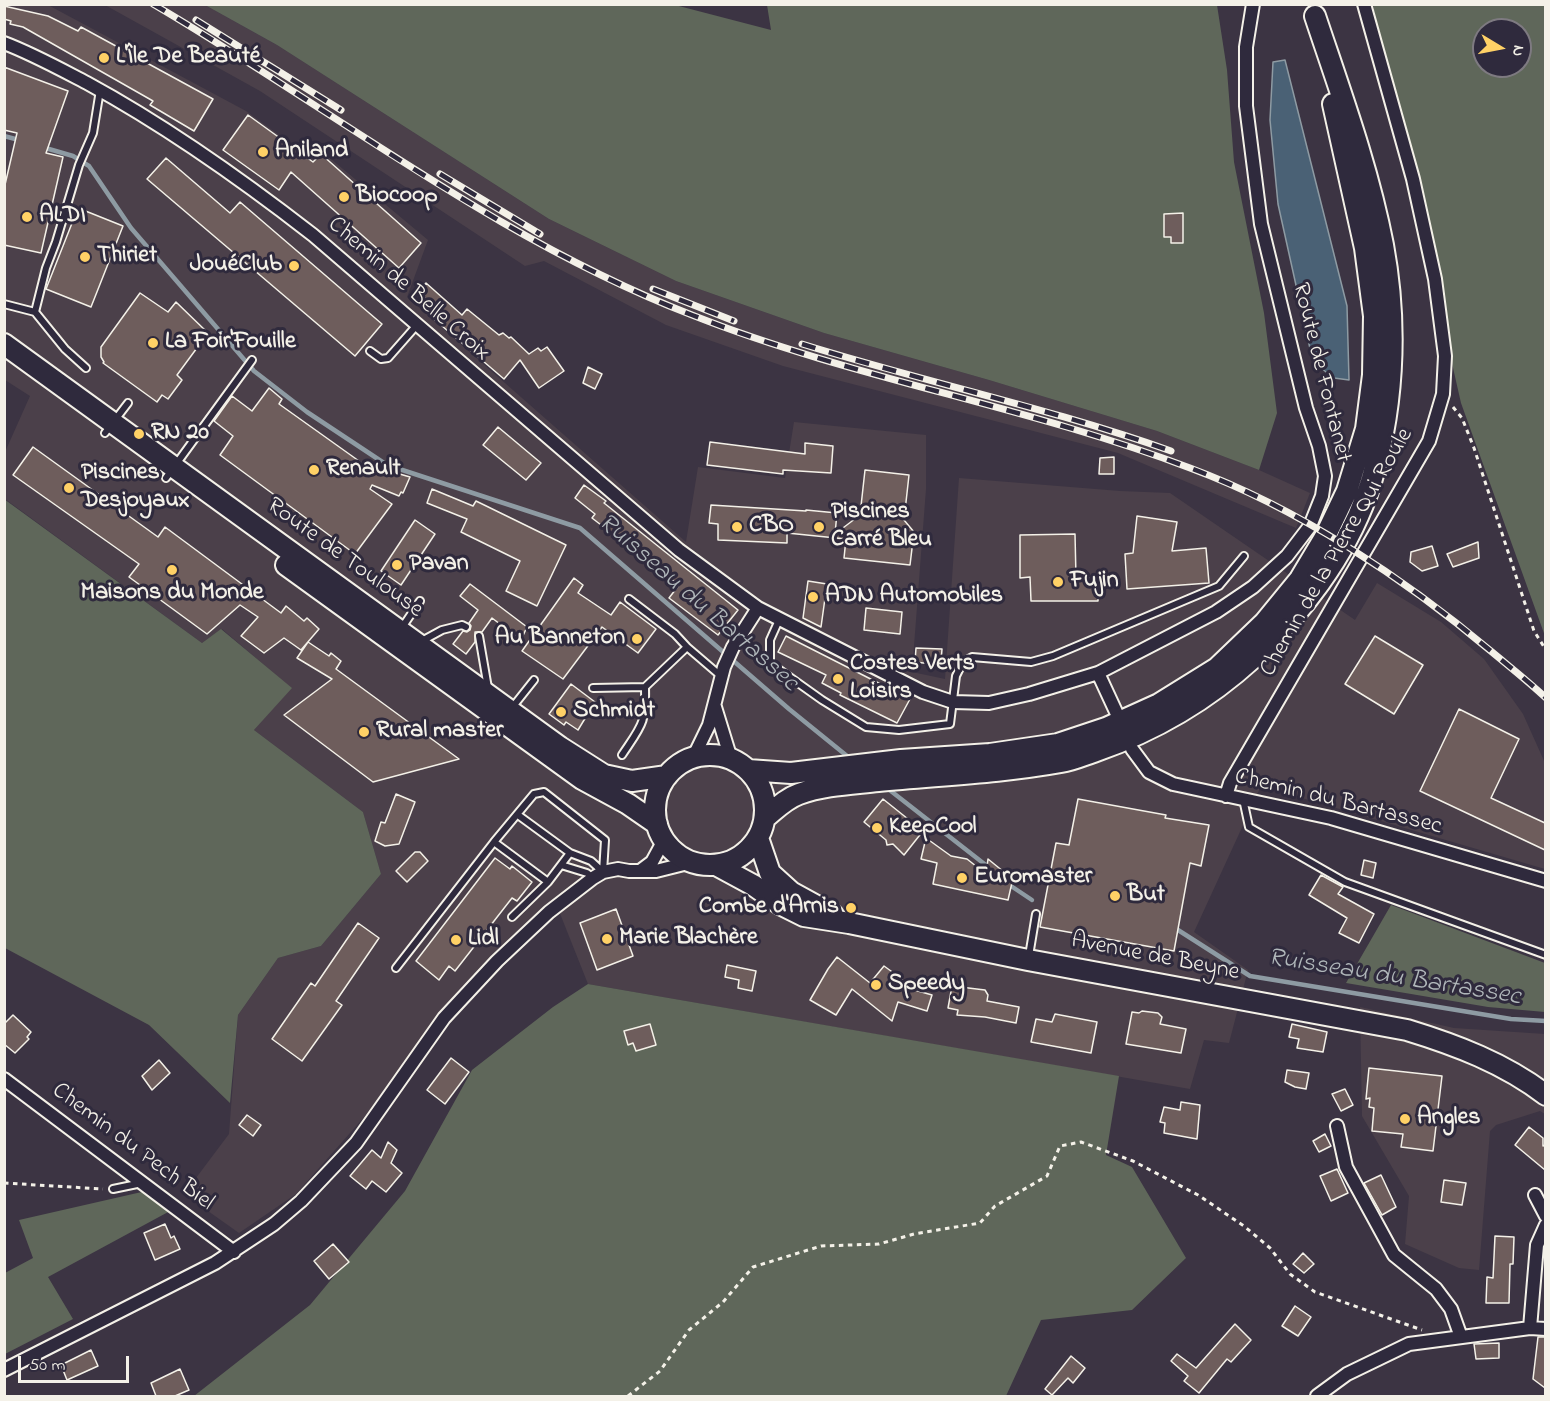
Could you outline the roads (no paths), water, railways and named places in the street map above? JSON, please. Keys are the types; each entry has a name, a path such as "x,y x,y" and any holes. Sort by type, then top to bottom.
{"main road":[{"path":"739,764 758,784 765,801 765,819 758,838 747,851 733,860 716,865 692,862 681,857 661,832 656,807 659,791 667,776 679,765 693,758 706,755 718,756 739,764 828,777 905,769 1058,744 1106,728 1159,704 1217,668 1264,623 1300,579 1324,540 1347,491 1366,429 1373,375 1374,316 1365,248 1315,10"},
{"name":"Route de Toulouse","path":"4,344 109,428 507,717 582,779 628,804 661,832"},
{"name":"Route de Toulouse","path":"4,360 109,428"},
{"name":"Route de Toulouse","path":"507,717 604,775 633,781 667,776"},
{"path":"765,819 785,800 802,793 828,777"},
{"name":"Avenue de Beyne","path":"758,838 770,873 791,892 849,923"},
{"name":"Avenue de Beyne","path":"716,865 804,916 1407,1030 1487,1059 1527,1081 1545,1095"}],"street":[{"name":"Route de Fontanet","path":"1098,673 1216,612 1253,587 1287,556 1310,526 1322,496 1325,476 1319,446 1306,408 1261,224 1246,106 1246,47 1253,4"},
{"name":"Chemin de la Pierre Qui Roule","path":"1226,796 1230,783 1429,441 1443,394 1445,356 1435,279 1413,179 1364,4"},
{"name":"Chemin de Belle Croix","path":"4,43 33,54 100,90 183,140 234,175 313,235 680,550 758,608 923,692 953,702 989,703 1029,694 1098,673"},
{"path":"693,758 709,725 723,672 733,646 758,608"},
{"path":"1098,673 1117,714"},
{"path":"715,706 739,764"},
{"name":"Chemin du Bartassec","path":"1132,749 1149,772 1173,784 1331,818 1545,881"},
{"path":"640,871 651,862 661,832"},
{"path":"4,1370 234,1252 274,1224 301,1201 356,1143 444,1018 505,953 549,912 598,875 618,869 656,871 692,862"},
{"name":"Chemin du Pech Biel","path":"4,1079 234,1252"},
{"path":"1337,1126 1346,1167 1394,1255 1436,1289 1451,1310 1461,1337"},
{"path":"1535,1195 1545,1216"},
{"path":"1530,1328 1537,1245 1545,1225"},
{"path":"1317,1396 1347,1374 1409,1344 1530,1328 1545,1329"}],"lane":[{"path":"35,312 46,268 79,165 93,133 100,90"},
{"path":"4,304 35,312 65,349 86,368"},
{"path":"370,351 381,359 388,358 417,325"},
{"path":"170,473 252,360"},
{"path":"109,428 128,403"},
{"path":"779,620 770,640 770,663 822,700 866,727 899,730 950,724 956,676 963,662 972,657 1031,662 1053,656 1219,586 1244,556"},
{"path":"628,599 675,634 687,647 723,672"},
{"path":"396,636 420,601"},
{"path":"413,649 442,630 462,625 466,627"},
{"path":"479,636 485,701"},
{"path":"593,688 645,687 687,647"},
{"path":"507,717 534,680"},
{"path":"622,755 646,714 645,687"},
{"path":"396,968 534,794 544,792 604,840 598,875"},
{"path":"1243,799 1249,828 1345,882 1545,955"},
{"path":"518,815 570,853 591,861 598,875"},
{"path":"494,842 548,882"},
{"path":"512,916 548,882 570,853"},
{"path":"561,865 598,875"},
{"path":"1028,960 1036,914"},
{"path":"113,1189 142,1183"}],"water":[{"path":"1285,60 1347,306 1349,380 1334,378 1313,362 1278,204 1270,120 1273,62"}],"waterway":[{"name":"Ruisseau du Bartassec","path":"4,136 19,140"},
{"name":"Ruisseau du Bartassec","path":"42,147 73,156 89,166 131,228 254,371 307,412 387,465 580,528 789,709 852,760"},
{"name":"Ruisseau du Bartassec","path":"887,788 987,866"},
{"name":"Ruisseau du Bartassec","path":"1011,886 1032,900"},
{"name":"Ruisseau du Bartassec","path":"1178,930 1250,976 1511,1019 1546,1021"}],"railway":[{"path":"153,4 483,211 551,250 620,284 692,315 815,357 1128,446 1230,484 1270,503 1349,547 1423,598 1458,624 1546,698"},
{"path":"196,20 341,110"},
{"path":"440,174 540,234"},
{"path":"653,289 734,321"},
{"path":"802,344 1079,421 1171,451"}],"place":[{"name":"L'Île De Beauté","path":"104,58"},
{"name":"Aniland","path":"263,152"},
{"name":"Biocoop","path":"344,197"},
{"name":"ALDI","path":"27,217"},
{"name":"Thiriet","path":"85,257"},
{"name":"JouéClub","path":"294,266"},
{"name":"La Foir'Fouille","path":"153,343"},
{"name":"RN 20","path":"139,434"},
{"name":"Renault","path":"314,470"},
{"name":"Piscines Desjoyaux","path":"69,488"},
{"name":"CBO","path":"737,527"},
{"name":"Piscines Carré Bleu","path":"819,527"},
{"name":"Pavan","path":"397,565"},
{"name":"Maisons du Monde","path":"172,570"},
{"name":"Fujin","path":"1058,582"},
{"name":"ADN Automobiles","path":"813,597"},
{"name":"Au Banneton","path":"637,639"},
{"name":"Costes Verts Loisirs","path":"838,679"},
{"name":"Schmidt","path":"561,712"},
{"name":"Rural master","path":"364,732"},
{"name":"KeepCool","path":"877,828"},
{"name":"Euromaster","path":"962,878"},
{"name":"But","path":"1115,896"},
{"name":"Combe d'Arnis","path":"851,908"},
{"name":"Marie Blachère","path":"607,939"},
{"name":"Lidl","path":"456,940"},
{"name":"Speedy","path":"876,985"},
{"name":"Angles","path":"1405,1119"}]}
